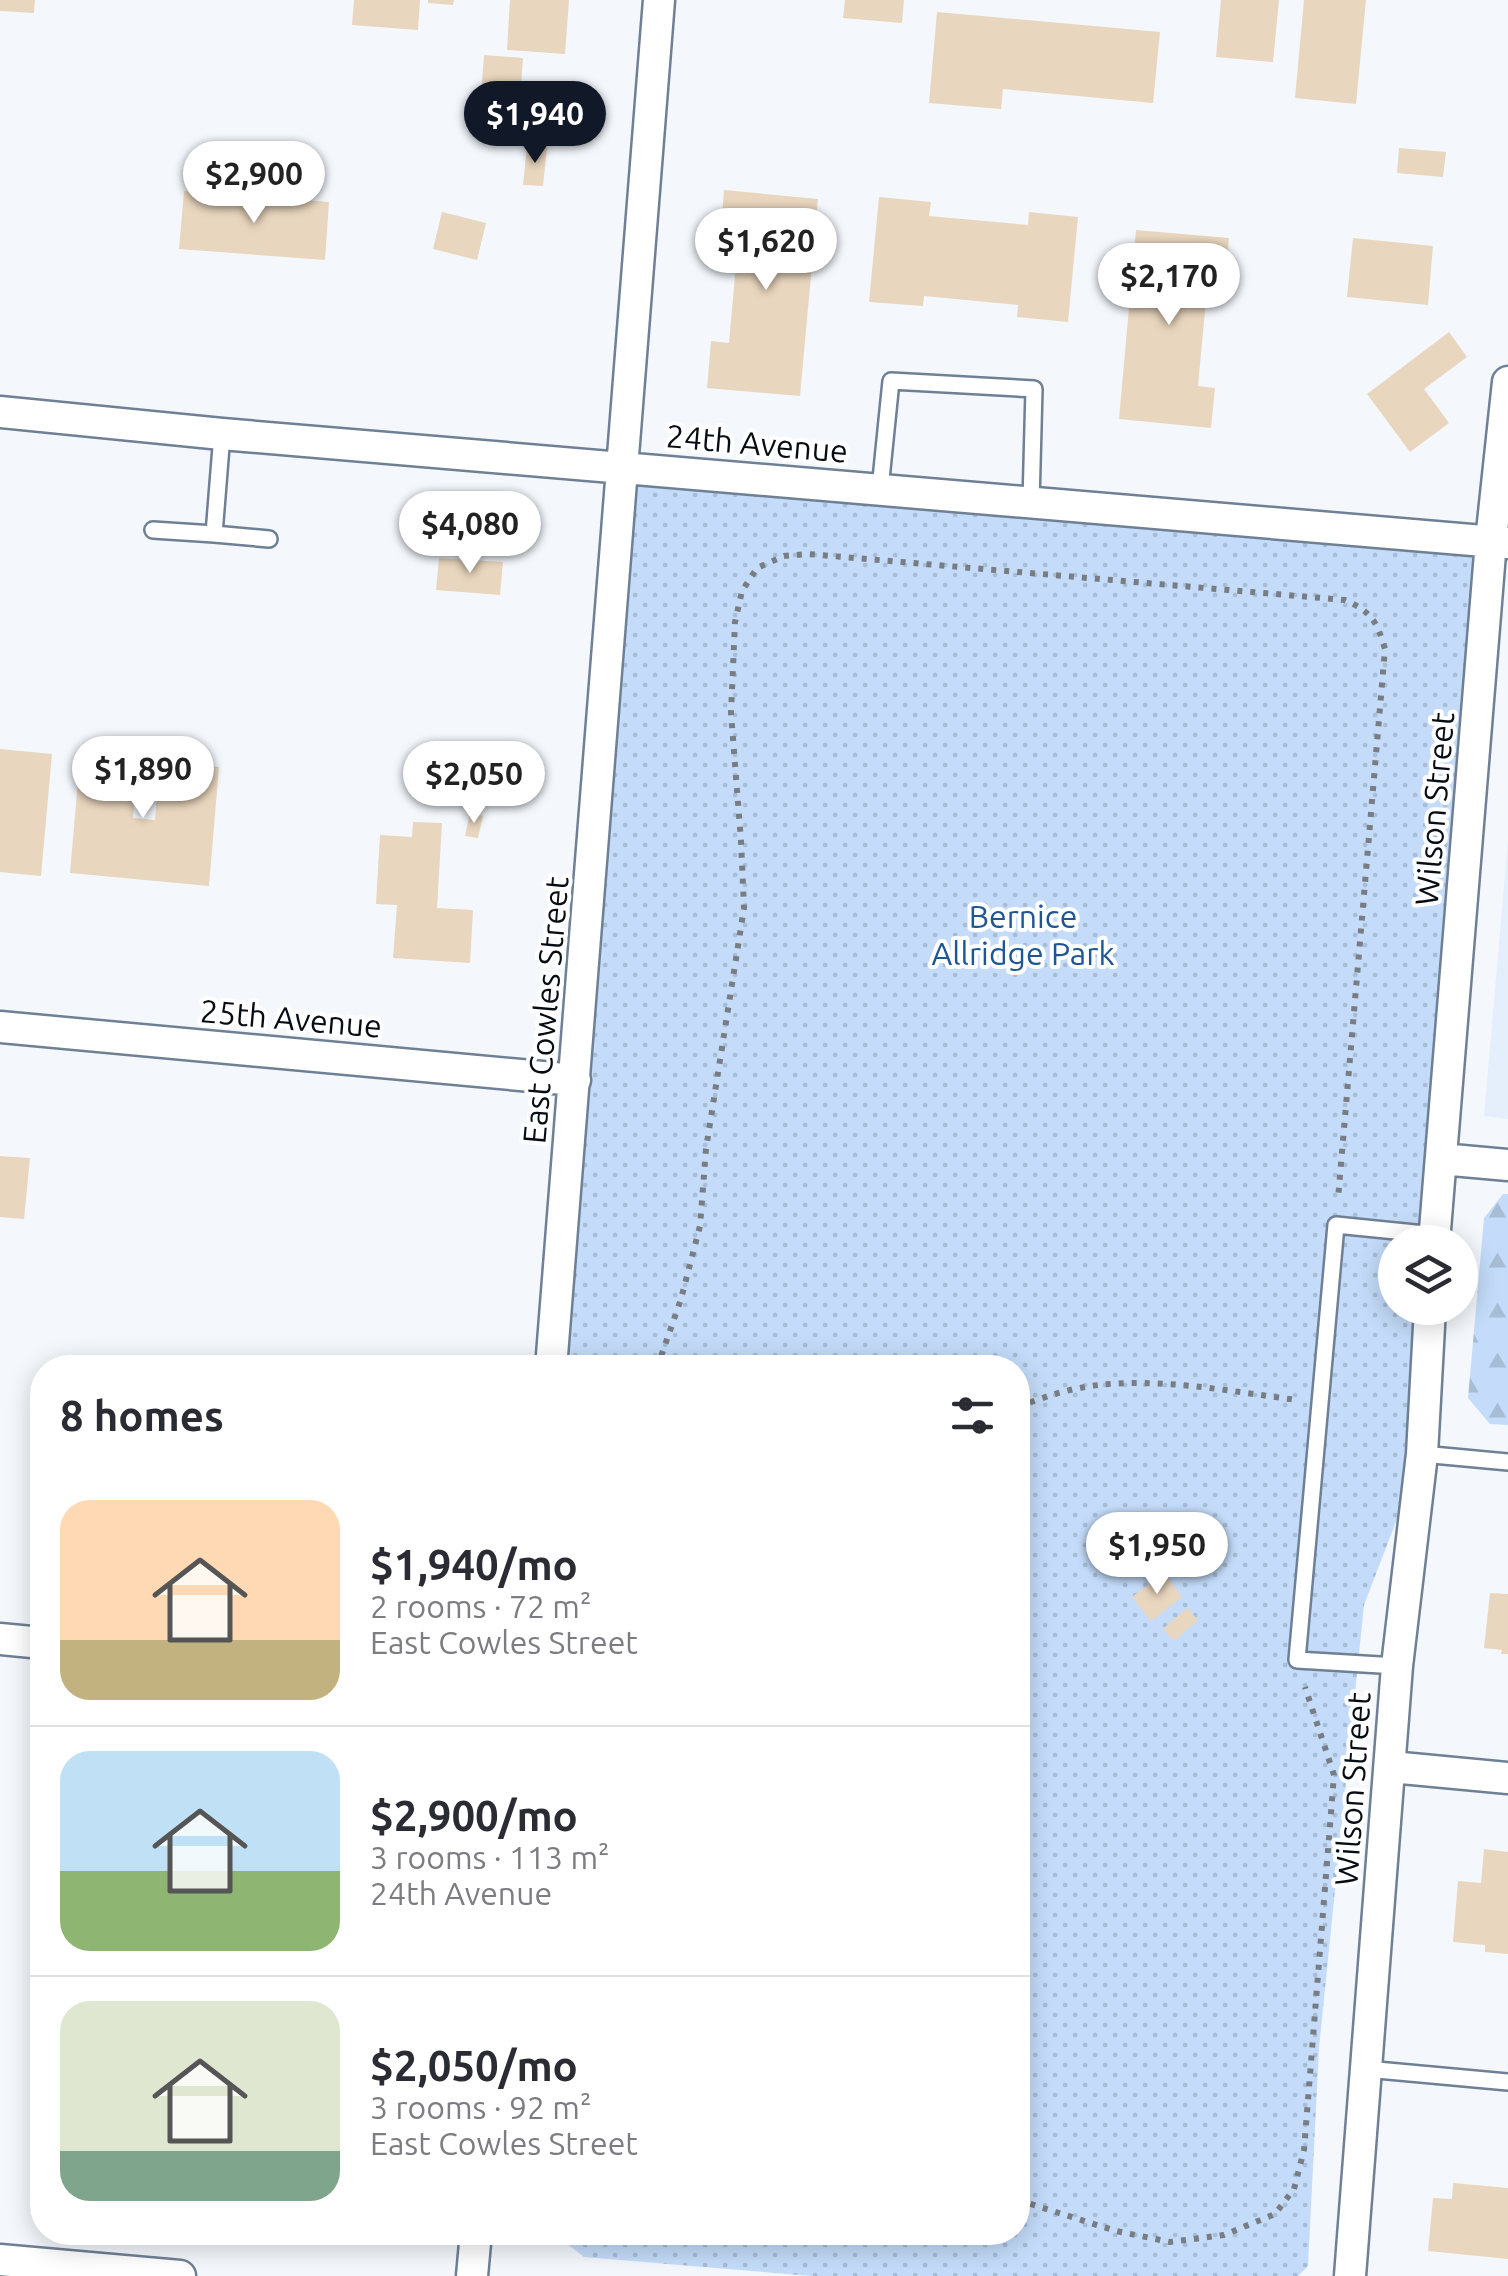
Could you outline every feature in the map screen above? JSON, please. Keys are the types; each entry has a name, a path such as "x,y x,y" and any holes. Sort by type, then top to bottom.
{"street":[{"name":"East Cowles Street","path":"552,1355 659,0"},
{"name":"Wilson Street","path":"1435,1225 1500,542 1508,382"},
{"name":"24th Avenue","path":"0,412 1500,542"},
{"name":"25th Avenue","path":"0,1027 575,1080"},
{"path":"1441,1159 1508,1165"},
{"name":"Wilson Street","path":"1350,2276 1397,1666 1422,1454 1429,1325"},
{"path":"0,1638 30,1641"},
{"path":"1390,1768 1508,1778"},
{"path":"472,2276 475,2245"},
{"path":"0,2260 180,2276"}],"lane":[{"path":"880,489 891,381 1034,389 1031,502"},
{"path":"214,534 222,434"},
{"path":"154,530 269,539"},
{"path":"1378,1231 1336,1225 1297,1660 1397,1666"},
{"path":"1422,1454 1508,1462"},
{"path":"1366,2069 1508,2082"}],"path":[{"path":"661,1355 700,1226 706,1149 744,908 731,713 735,622 742,591 757,568 784,556 808,554 1346,600 1364,609 1378,626 1386,649 1336,1225"},
{"path":"1030,1403 1071,1390 1120,1384 1185,1387 1320,1403"},
{"path":"1030,2204 1116,2231 1170,2242 1224,2235 1275,2214 1294,2190 1304,2150 1334,1775 1297,1660"}],"shaded area":[{"path":"1508,839 1508,1119 1484,1116"}],"green space":[{"name":"Bernice Allridge Park","path":"624,467 1491,541 1435,1225 1378,1225 1378,1325 1429,1325 1422,1454 1364,1605 1319,2048 1308,2266 1298,2276 811,2276 584,2257 568,2245 1030,2245 1030,1355 552,1355"},
{"path":"1503,1194 1508,1194 1508,1425 1490,1424 1468,1398 1474,1325 1478,1325 1484,1218"}],"building":[{"path":"0,0 35,0 34,13 0,11"},
{"path":"354,0 420,0 418,30 352,25"},
{"path":"428,0 454,0 453,5"},
{"path":"510,0 569,0 565,54 507,50"},
{"path":"845,0 904,0 902,23 843,18"},
{"path":"1221,0 1279,0 1273,62 1216,57"},
{"path":"1304,0 1366,0 1356,104 1295,98"},
{"path":"937,12 1160,32 1153,103 1003,89 1001,109 929,103"},
{"path":"484,55 523,58 520,98 481,94"},
{"path":"527,146 547,147 543,186 523,185"},
{"path":"1399,148 1446,152 1443,177 1397,173"},
{"path":"724,190 818,199 800,396 707,388 711,341 729,343 738,242 720,240"},
{"path":"184,191 329,202 325,260 179,249"},
{"path":"879,197 931,202 929,216 1028,225 1029,212 1078,217 1068,322 1017,317 1018,305 924,296 923,306 869,302"},
{"path":"442,212 486,223 477,260 433,249"},
{"path":"1136,230 1229,238 1225,281 1208,279 1198,386 1215,388 1211,428 1119,419"},
{"path":"1353,238 1433,246 1428,305 1347,297"},
{"path":"1449,332 1467,357 1424,389 1449,423 1410,452 1367,394"},
{"path":"439,558 503,562 500,595 436,590"},
{"path":"81,746 138,751 133,818 155,820 160,762 219,767 209,886 70,873"},
{"path":"0,749 52,754 41,876 0,872"},
{"path":"470,813 483,816 478,838 465,836"},
{"path":"413,822 442,823 437,908 473,910 470,963 393,958 397,905 376,904 380,835 412,837"},
{"path":"0,1156 30,1158 24,1219 0,1217"},
{"path":"1164,1573 1182,1597 1151,1621 1132,1597"},
{"path":"1490,1593 1508,1594 1508,1654 1484,1648"},
{"path":"1187,1608 1198,1620 1174,1641 1163,1629"},
{"path":"1484,1849 1508,1852 1508,1954 1485,1952 1485,1945 1453,1942 1458,1881 1481,1883"},
{"path":"1453,2183 1508,2188 1508,2259 1428,2251 1433,2198 1452,2199"}]}
